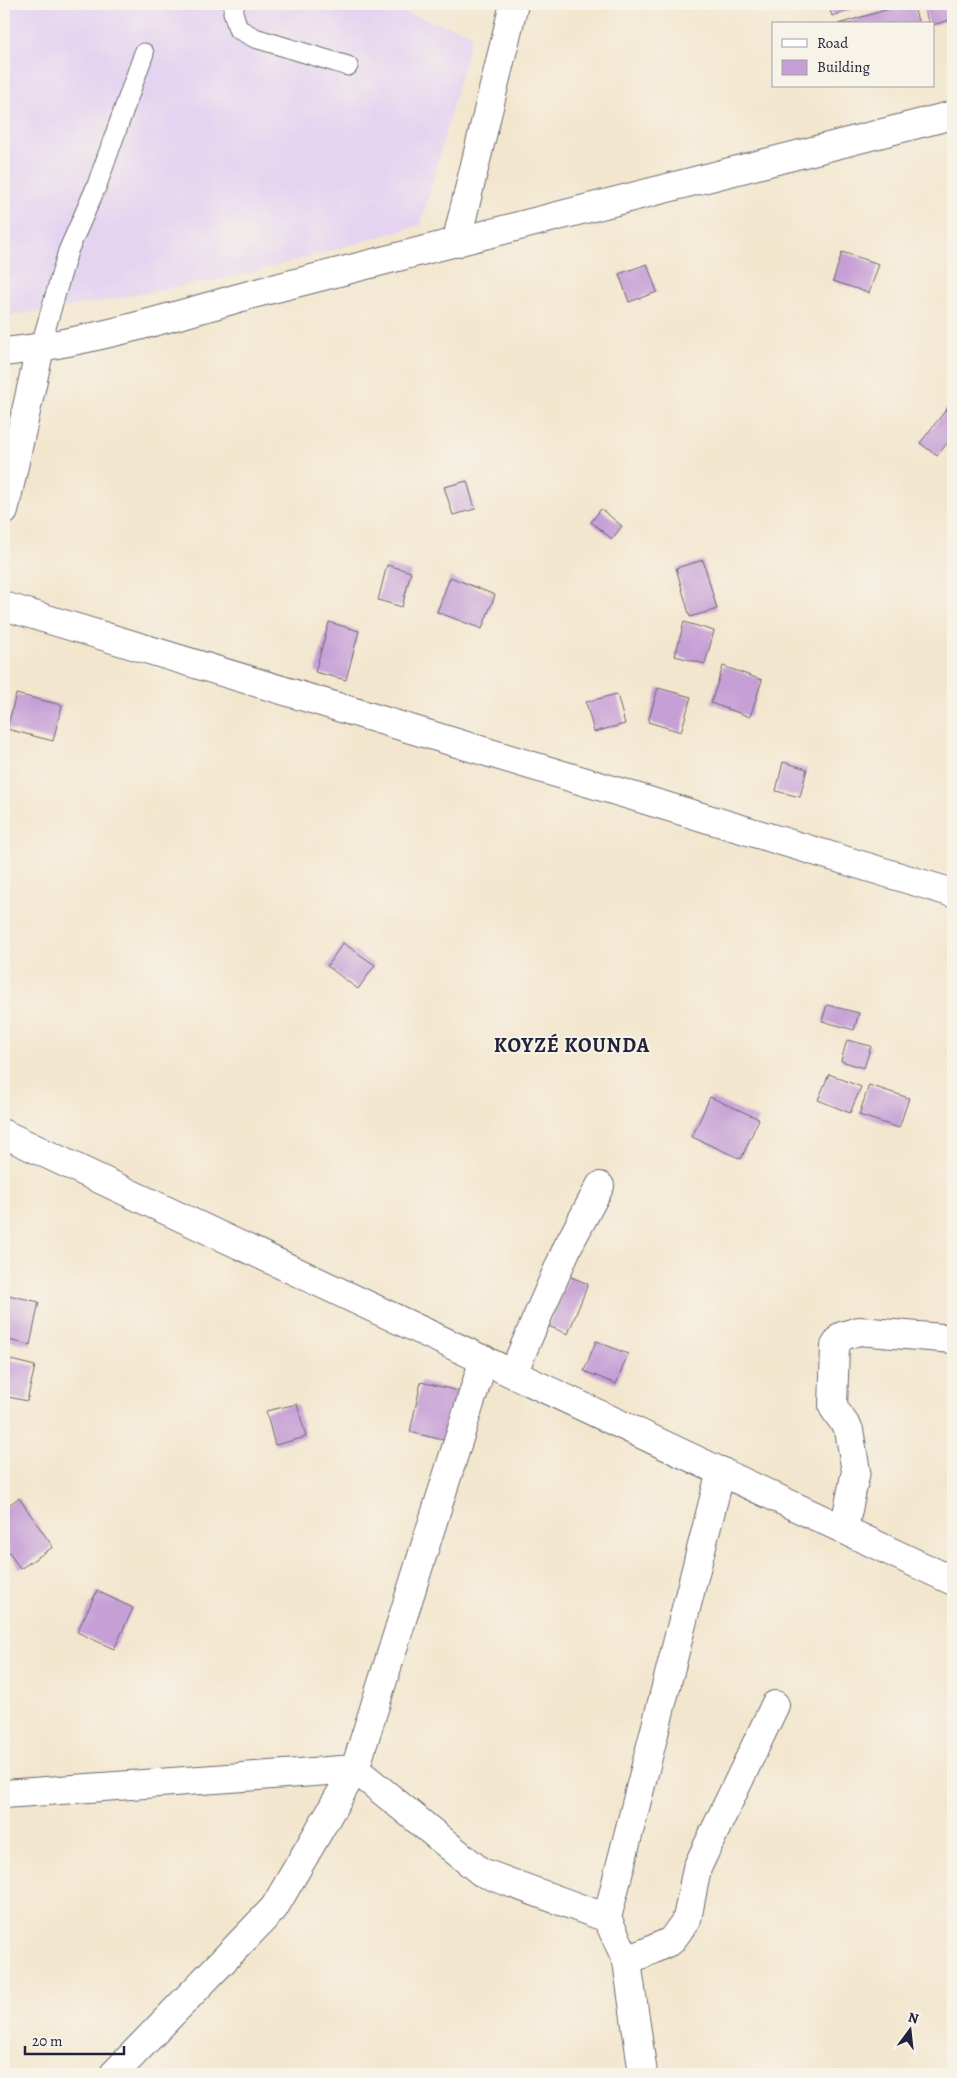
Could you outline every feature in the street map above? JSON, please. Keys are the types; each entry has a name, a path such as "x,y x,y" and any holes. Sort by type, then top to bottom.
{"street":[{"path":"456,243 508,5"},
{"path":"4,352 40,348 153,322 953,115"},
{"path":"4,511 40,348"},
{"path":"4,606 953,893"},
{"path":"4,1134 953,1581"},
{"path":"513,1373 568,1246 600,1186"},
{"path":"844,1529 856,1471 849,1430 832,1407 835,1346 842,1336 859,1331 953,1339"},
{"path":"114,2074 274,1908 354,1769 484,1359"},
{"path":"643,2074 627,1961 606,1918 721,1471"},
{"path":"627,1961 671,1941 687,1919 697,1868 775,1705"},
{"path":"4,1794 354,1769 481,1872 606,1918"}],"lane":[{"path":"236,4 234,12 238,29 255,38 348,66"},
{"path":"40,348 68,251 97,185 144,53"}],"shaded area":[{"path":"4,4 375,4 472,33 421,225 243,275 54,310 4,316"}],"building":[{"path":"828,4 866,4 832,16"},
{"path":"906,4 913,4 918,22 845,22"},
{"path":"923,4 950,4 953,19 934,25 934,22 928,22"},
{"path":"842,252 879,264 869,293 833,281"},
{"path":"647,264 657,292 629,302 619,274"},
{"path":"953,401 953,436 937,456 920,443"},
{"path":"467,481 475,509 453,515 444,487"},
{"path":"601,509 622,526 612,539 591,522"},
{"path":"703,560 717,609 690,617 676,568"},
{"path":"387,565 411,572 402,607 378,600"},
{"path":"450,577 495,595 482,629 437,612"},
{"path":"329,622 359,631 346,680 315,672"},
{"path":"684,622 714,631 705,664 675,656"},
{"path":"723,666 762,680 750,717 711,703"},
{"path":"658,688 691,697 681,732 648,722"},
{"path":"16,694 62,705 53,741 7,729"},
{"path":"617,694 625,724 594,732 586,702"},
{"path":"783,762 807,769 800,797 776,791"},
{"path":"343,943 375,965 358,989 327,966"},
{"path":"827,1005 859,1013 854,1030 822,1021"},
{"path":"847,1040 871,1046 864,1068 841,1061"},
{"path":"829,1074 861,1087 850,1113 818,1100"},
{"path":"869,1085 909,1098 899,1128 859,1115"},
{"path":"710,1097 759,1119 741,1159 692,1137"},
{"path":"569,1276 588,1284 568,1334 548,1326"},
{"path":"4,1294 39,1302 30,1345 4,1339"},
{"path":"596,1341 628,1354 616,1384 584,1371"},
{"path":"7,1359 35,1366 27,1401 4,1396 4,1373"},
{"path":"421,1382 459,1391 447,1441 410,1432"},
{"path":"297,1404 306,1437 275,1445 266,1411"},
{"path":"19,1498 53,1547 20,1569 4,1544 4,1508"},
{"path":"97,1591 133,1608 114,1649 77,1632"}],"district":[{"name":"KOYZÉ KOUNDA","path":"572,1045"}]}
